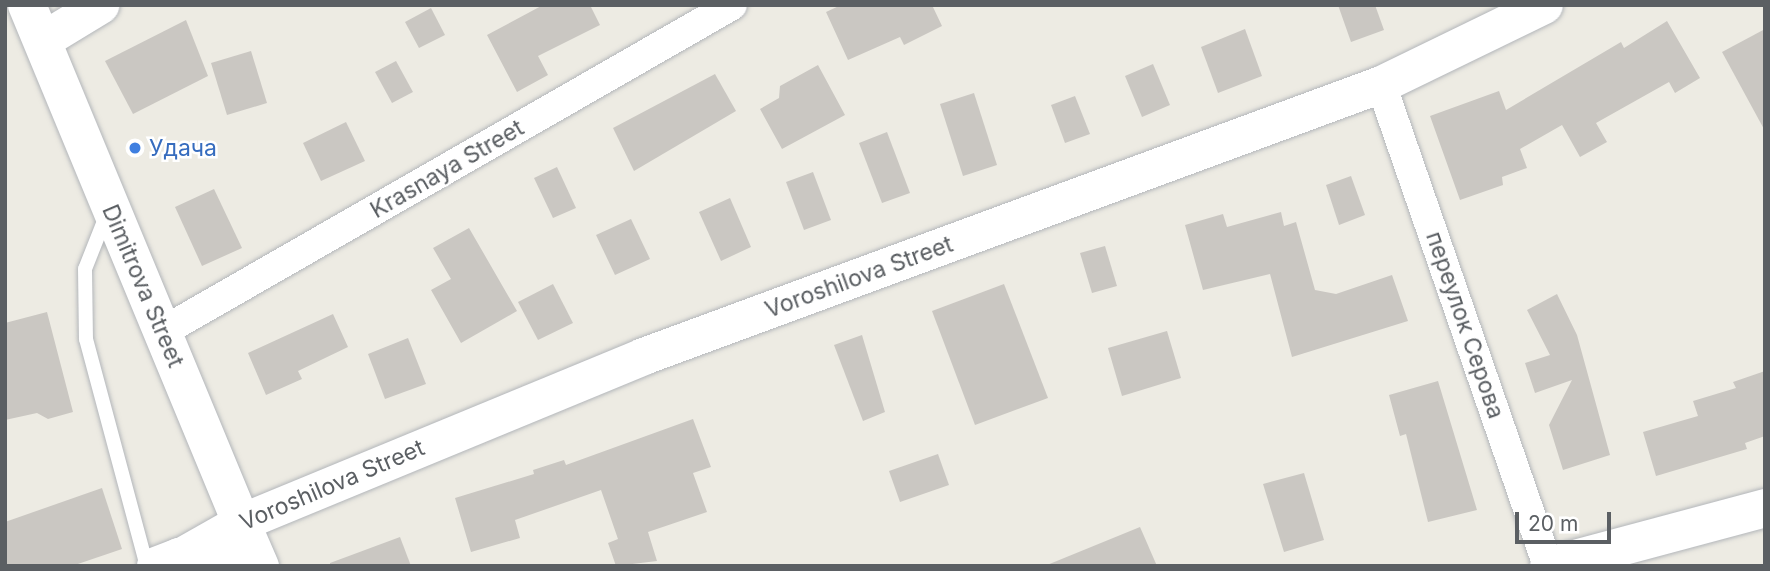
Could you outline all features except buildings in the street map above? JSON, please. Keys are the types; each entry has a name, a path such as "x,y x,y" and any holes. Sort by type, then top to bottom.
{"main road":[{"name":"Dimitrova Street","path":"27,5 44,39 109,208 241,522"},
{"path":"1548,566 1765,508"},
{"path":"161,563 211,557 234,566"}],"street":[{"path":"44,39 100,5"},
{"name":"Krasnaya Street","path":"162,332 732,5"},
{"name":"Voroshilova Street","path":"161,563 241,522 643,356 1381,83 1544,5"},
{"name":"переулок Серова","path":"1381,83 1548,566"},
{"name":"Dimitrova Street","path":"241,522 260,566"}],"lane":[{"path":"109,208 85,269 86,339 161,563"}],"place":[{"name":"Удача","path":"135,148"}]}
